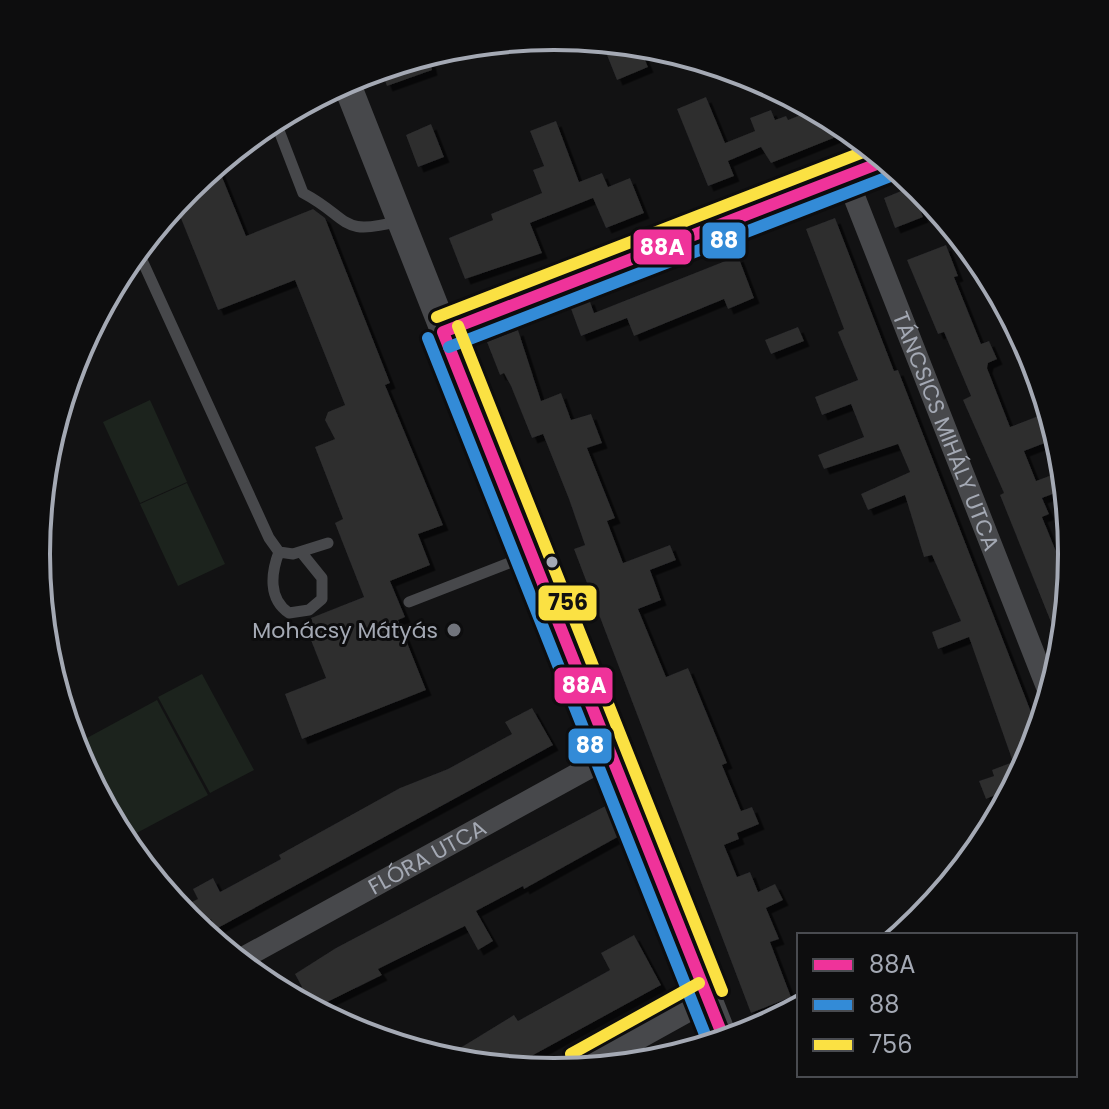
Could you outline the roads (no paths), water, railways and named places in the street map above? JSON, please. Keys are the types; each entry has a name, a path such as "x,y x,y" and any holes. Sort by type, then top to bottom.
{"street":[{"path":"350,93 721,1031"},
{"path":"443,332 875,165"},
{"name":"TÁNCSICS MIHÁLY UTCA","path":"846,176 1044,678"},
{"name":"FLÓRA UTCA","path":"248,955 612,755"},
{"path":"599,1057 707,997"}],"lane":[{"path":"279,132 303,193 323,203 348,226 367,230 401,221"},
{"path":"143,263 269,538 279,552"},
{"path":"279,552 301,552 328,543"},
{"path":"279,552 272,573 273,584 280,606 289,613 309,610 322,599 322,578 301,552"},
{"path":"409,602 532,554"}],"place":[{"name":"Mohácsy Mátyás","path":"454,630"}]}
